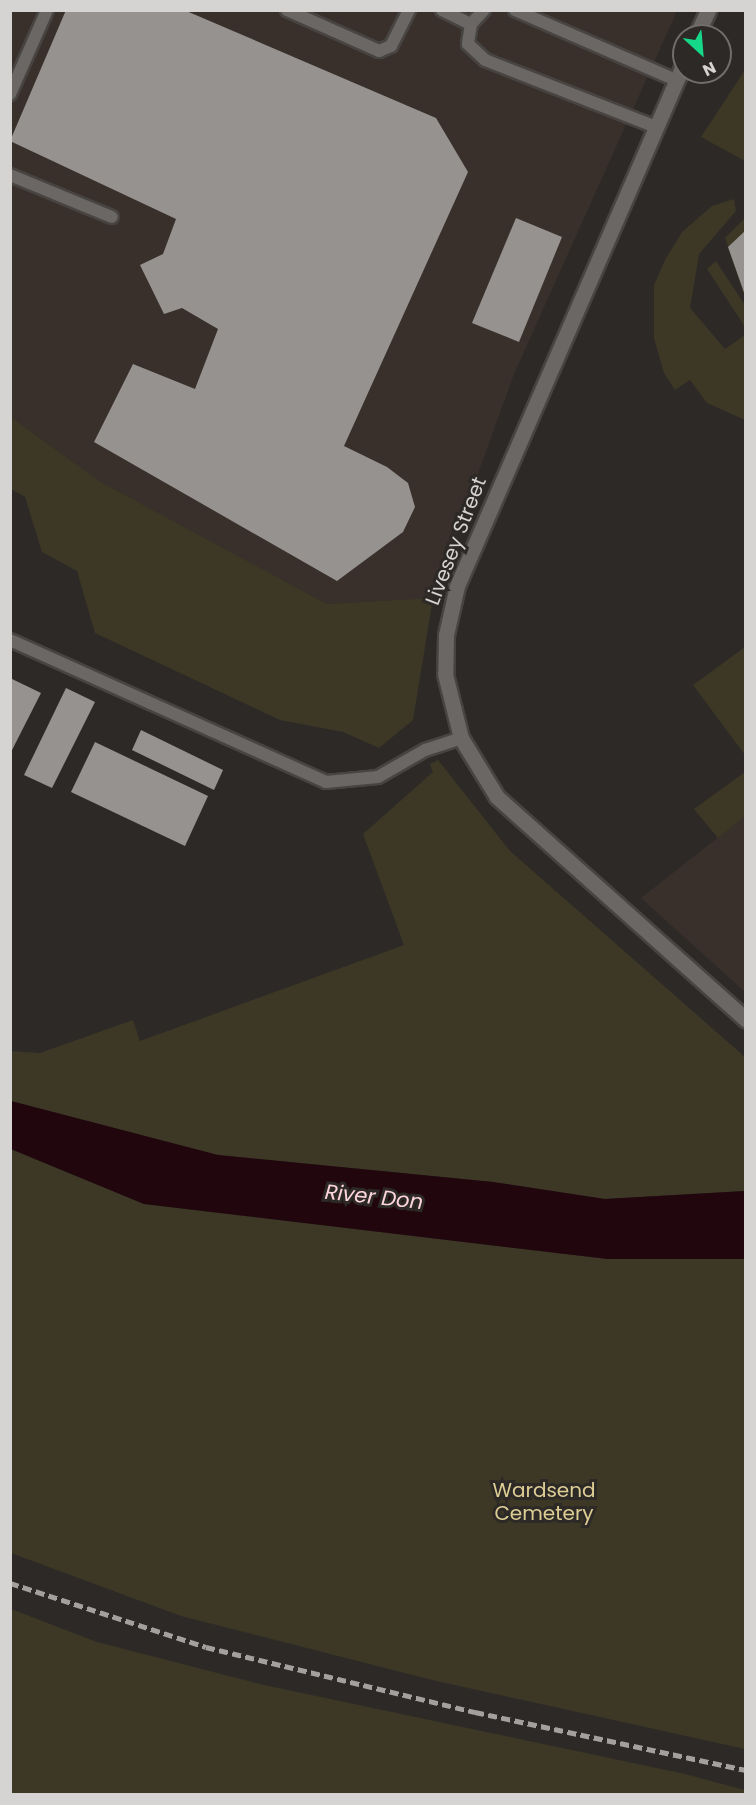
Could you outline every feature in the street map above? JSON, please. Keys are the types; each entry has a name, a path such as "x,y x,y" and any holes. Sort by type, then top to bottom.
{"street":[{"path":"702,24 708,10"},
{"name":"Livesey Street","path":"674,84 457,586 446,635 445,674 461,738 479,773 512,813 746,1020"}],"lane":[{"path":"10,94 47,10"},
{"path":"287,10 379,51 391,46 409,10"},
{"path":"442,10 471,24"},
{"path":"484,10 471,24 468,44 485,60 656,127"},
{"path":"515,10 672,78"},
{"path":"10,175 112,217"},
{"path":"10,640 326,782 378,777 424,750 461,738"}],"shaded area":[{"path":"10,11 677,11 514,374 433,598 327,604 99,481 11,417"},
{"path":"745,816 745,992 641,898"}],"green space":[{"path":"745,70 745,161 701,137"},
{"path":"734,199 736,211 699,254 690,308 725,349 745,335 745,420 707,403 690,380 675,390 664,373 654,338 654,285 665,260 682,232 712,206"},
{"path":"745,218 745,298 725,238"},
{"path":"716,261 745,305 745,327 707,269"},
{"path":"11,417 99,481 327,604 433,598 413,720 379,748 343,732 280,720 95,633 77,571 42,552 25,497 11,489"},
{"path":"745,647 745,755 693,685"},
{"path":"438,760 510,851 745,1057 745,1191 605,1199 493,1182 217,1155 11,1101 10,1051 40,1053 133,1020 140,1041 404,945 363,834 433,772 430,764"},
{"path":"745,772 745,816 718,838 694,809"},
{"name":"Wardsend Cemetery","path":"10,1149 144,1204 608,1259 745,1259 745,1749 432,1680 181,1616 11,1553"},
{"path":"11,1609 97,1642 264,1685 685,1774 745,1790 745,1794 11,1794"}],"water":[{"name":"River Don","path":"11,1101 218,1155 493,1182 605,1199 745,1191 745,1259 608,1259 144,1204 11,1149"}],"building":[{"path":"66,10 184,10 436,118 468,172 344,446 387,467 408,483 415,507 403,532 337,581 94,442 133,364 195,389 218,329 182,308 164,314 140,265 163,254 176,219 10,141"},
{"path":"516,218 562,237 519,342 472,323"},
{"path":"746,230 746,298 728,247"},
{"path":"10,678 41,693 10,754"},
{"path":"66,688 95,702 52,788 24,775"},
{"path":"141,730 223,770 214,790 132,750"},
{"path":"95,742 208,796 185,846 71,792"}],"railway":[{"path":"10,1583 206,1647 475,1712 746,1770"}]}
